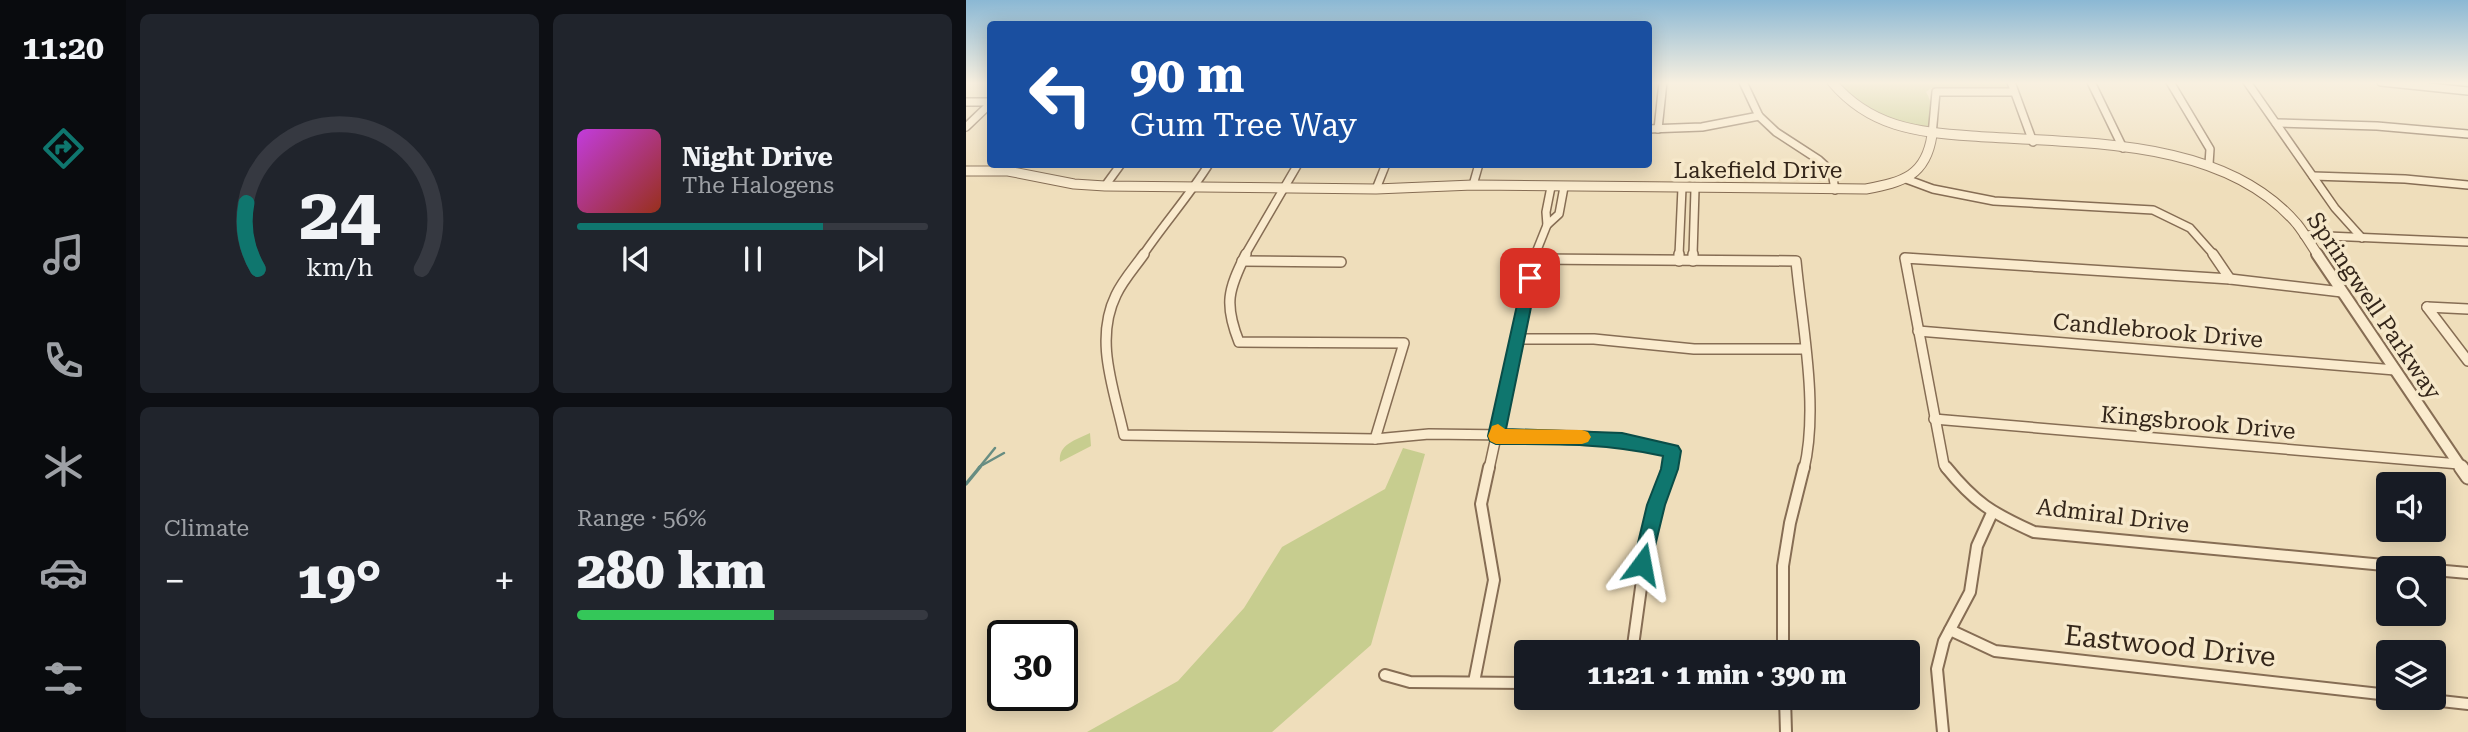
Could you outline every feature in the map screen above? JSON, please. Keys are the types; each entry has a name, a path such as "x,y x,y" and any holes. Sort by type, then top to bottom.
{"street":[{"path":"1658,128 1659,116"},
{"path":"1652,128 1702,127 1758,116"},
{"path":"1759,116 1776,132 1819,160 1832,172 1835,190"},
{"name":"Springwell Parkway","path":"1874,116 1932,135 2123,148 2178,155 2209,164 2264,194 2297,224 2468,477"},
{"path":"1934,116 1928,158 1906,179 1934,191 1982,199 2152,211 2169,215 2201,236 2230,279 2342,292"},
{"path":"2023,116 2033,142"},
{"path":"2108,116 2123,148"},
{"path":"2190,116 2210,149 2209,164"},
{"path":"2271,116 2335,208 2362,238"},
{"path":"2276,123 2377,126 2468,134"},
{"path":"1105,186 1118,168"},
{"path":"1206,168 1194,188 1163,225 1117,293 1110,310 1104,341 1124,435 1375,439 1429,434 1580,436 1622,440 1672,451 1670,469 1656,505 1642,564 1633,640"},
{"path":"1296,168 1242,261 1232,284 1228,305 1239,342 1404,343 1375,439"},
{"path":"1376,189 1384,168"},
{"path":"1473,185 1478,168"},
{"name":"Lakefield Drive","path":"966,171 1008,171 1074,184 1194,188 1376,189 1473,185 1835,190 1866,189 1906,179"},
{"path":"2313,176 2405,179 2468,185"},
{"path":"1474,682 1494,580 1481,504 1534,259 1547,225 1546,212 1551,187"},
{"path":"1547,225 1559,214 1564,187"},
{"path":"1679,261 1682,188"},
{"path":"1693,261 1695,188"},
{"path":"2304,235 2468,242"},
{"name":"Admiral Drive","path":"2230,279 1905,258 1944,465 1966,493 1992,513 2034,532 2376,564"},
{"path":"1534,259 1796,261 1810,407 1810,444 1783,566 1783,640"},
{"path":"1242,261 1341,262"},
{"path":"2468,309 2427,307 2468,361"},
{"name":"Candlebrook Drive","path":"1918,331 2395,370"},
{"path":"1517,339 1594,340 1694,349 1804,349"},
{"name":"Kingsbrook Drive","path":"1934,419 2459,464"},
{"path":"1943,732 1937,669 1950,630 1970,592 1977,546 1992,513"},
{"path":"2446,571 2468,573"},
{"name":"Eastwood Drive","path":"1950,630 1995,651 2376,694"},
{"path":"1385,675 1410,682 1514,683"},
{"path":"2446,702 2468,704"},
{"path":"1785,710 1786,732"}],"green space":[{"path":"1887,116 1931,116 1928,127"},
{"path":"1090,433 1091,446 1060,462 1065,447"},
{"path":"1403,448 1425,454 1371,645 1272,732 1087,732 1178,681 1244,608 1282,547 1385,489"}],"waterway":[{"path":"980,466 995,448"},
{"path":"980,466 1004,453"},
{"path":"966,484 980,467"}],"slow traffic":[{"path":"1498,431 1496,436 1582,437"}],"route":[{"path":"1530,278 1496,436 1580,436 1622,440 1672,451 1670,469 1656,505 1642,564"}]}
